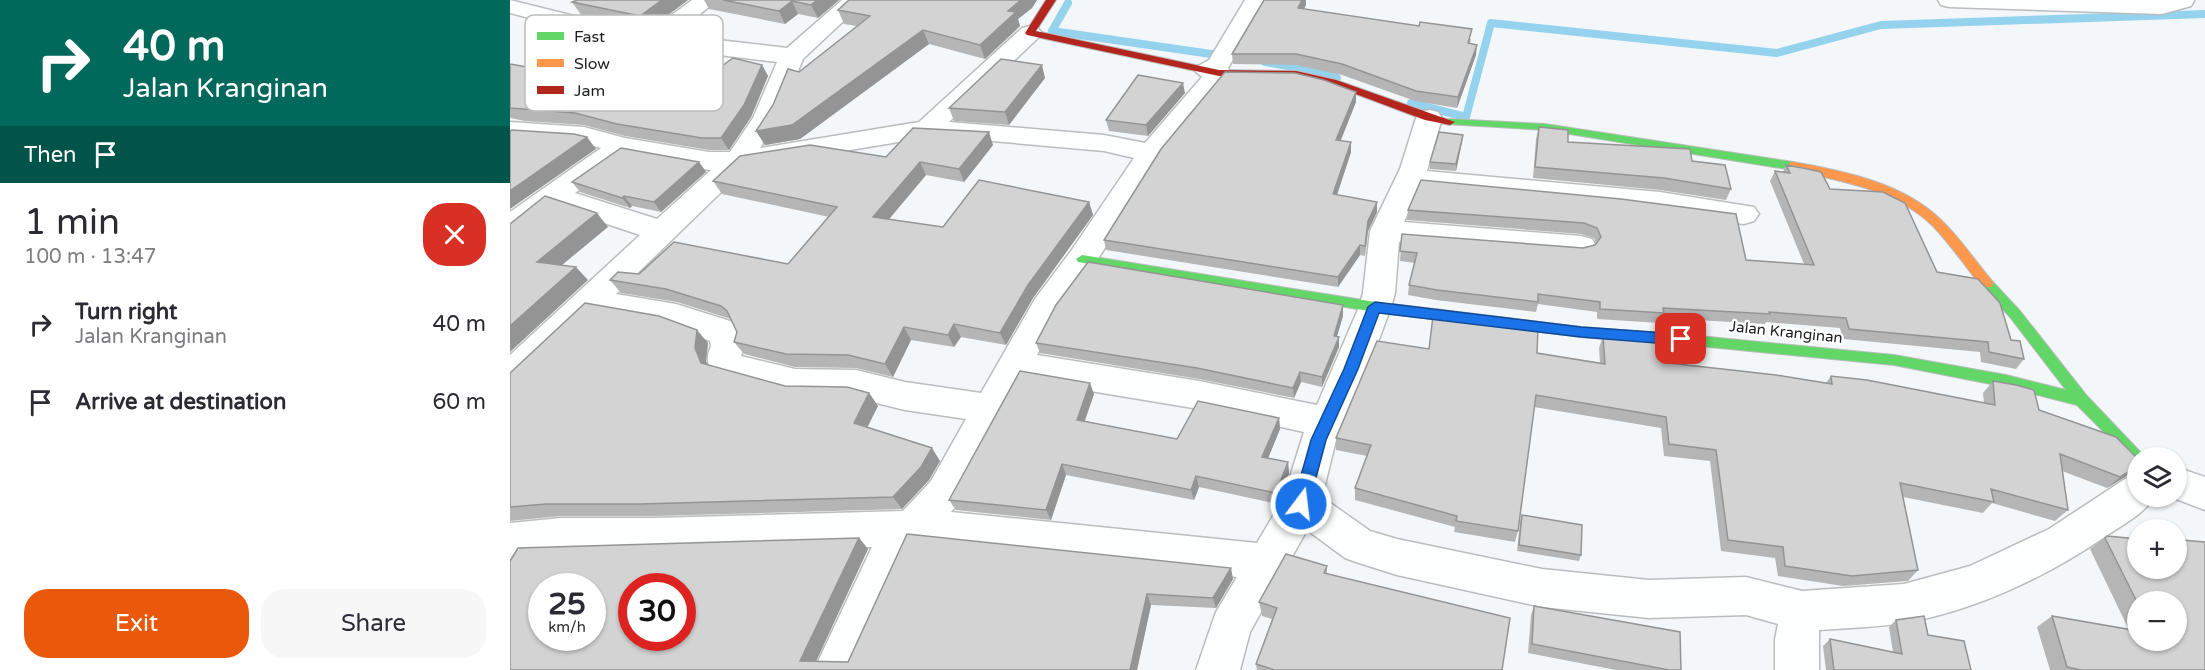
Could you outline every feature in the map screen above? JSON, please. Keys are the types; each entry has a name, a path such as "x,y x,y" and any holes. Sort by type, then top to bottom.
{"street":[{"path":"510,4 515,0"},
{"path":"686,15 705,0"},
{"path":"510,376 738,160 766,118 792,56 855,0"},
{"path":"927,129 1030,33 1051,0"},
{"path":"836,670 907,528 944,493 1046,307 1082,260 1151,153 1218,65 1256,0"},
{"path":"1950,0 2085,2 2162,7 2183,0 2205,3"},
{"path":"510,4 549,15"},
{"path":"1030,33 1218,65 1296,74 1332,82 1429,118 1468,125 1545,128 1579,133 1804,168 1876,187 1912,205 1936,222 1962,256 2015,314 2082,400 2128,447"},
{"path":"723,48 792,56"},
{"path":"1218,670 1231,626 1301,504 1318,440 1351,369 1375,307 1379,293 1385,231 1414,169 1429,118"},
{"path":"510,130 584,135 623,146 709,161 738,160 927,129 1104,143 1151,153"},
{"path":"510,226 623,146"},
{"path":"1408,178 1494,188 1659,201 1744,214"},
{"path":"552,196 661,231"},
{"path":"1385,231 1581,246"},
{"name":"Jalan Kranginan","path":"1082,260 1375,307 1581,332 1744,344 1894,360 2006,381 2082,400"},
{"path":"589,301 676,316 708,329 718,330 723,334 728,346 723,358 725,365 795,382 856,384 905,396 992,409"},
{"path":"1015,365 1199,395 1327,422"},
{"path":"2187,487 2205,494"},
{"path":"1301,504 1359,545 1397,557 1542,588 1649,599 1746,596 1802,611 1917,601 1976,582 2036,556 2092,524 2127,499"},
{"path":"510,541 561,536 654,536 907,528 1267,562"},
{"path":"1797,670 1796,639 1802,611"}],"building":[{"path":"577,0 662,0 641,15 572,2"},
{"path":"723,0 817,0 811,5 792,1 779,11"},
{"path":"849,0 1021,0 1008,11 1016,12 980,45 923,30 792,125 756,131 773,105 788,69 799,72 870,16 838,10"},
{"path":"1264,0 1302,0 1298,8 1419,26 1420,22 1472,29 1468,43 1477,45 1458,97 1416,91 1342,64 1296,54 1232,54"},
{"path":"733,58 762,65 744,105 721,138 702,138 617,124 575,113 549,111 723,111 723,65"},
{"path":"1001,59 1042,65 1005,112 949,108"},
{"path":"510,64 525,67 525,109 510,108"},
{"path":"1225,72 1295,73 1324,80 1356,92 1336,140 1351,142 1333,194 1377,202 1368,221 1365,246 1360,245 1338,277 1104,240 1161,149"},
{"path":"1138,75 1183,83 1146,125 1106,120"},
{"path":"1539,127 1568,130 1568,142 1690,149 1692,161 1725,165 1731,189 1664,178 1535,167"},
{"path":"913,128 989,132 959,169 920,162 873,217 943,227 979,180 1089,202 1028,285 1000,333 954,324 948,335 904,327 885,364 848,355 786,354 734,342 737,332 727,311 721,306 666,289 610,280 618,272 639,274 674,242 788,264 837,207 713,181 740,156 810,145 886,157"},
{"path":"510,131 587,137 510,191"},
{"path":"1439,132 1463,135 1456,164 1430,162"},
{"path":"621,148 699,162 654,202 624,196 622,198 572,182"},
{"path":"1786,165 1821,172 1830,189 1883,192 1905,203 1937,272 1978,279 2000,303 2011,340 2020,341 2024,359 1989,352 1988,342 1849,329 1846,318 1663,308 1664,313 1600,309 1600,302 1538,294 1538,302 1409,285 1417,253 1400,251 1402,234 1583,248 1595,245 1601,237 1597,228 1584,223 1408,210 1421,180 1621,199 1736,214 1746,260 1814,265 1775,171 1790,173"},
{"path":"545,196 597,213 537,262 576,267 510,326 510,224"},
{"path":"1088,262 1343,305 1334,336 1339,337 1322,377 1300,372 1293,388 1197,368 1036,343 1056,305"},
{"path":"585,303 659,316 697,330 695,348 701,363 785,386 847,387 869,393 854,423 932,448 921,467 893,497 640,504 546,504 510,507 510,373"},
{"path":"1433,316 1538,328 1537,353 1605,364 1603,336 1667,341 1669,363 1832,384 1831,376 1867,380 1995,405 1993,381 2016,385 2034,390 2039,410 2116,437 2127,448 2127,473 2120,477 2060,454 2068,510 1991,489 1994,502 1900,483 1918,570 1852,576 1785,566 1783,547 1728,540 1716,450 1669,444 1666,417 1536,395 1518,531 1456,521 1457,516 1355,488 1371,445 1336,438 1377,341 1429,349"},
{"path":"1020,371 1090,383 1077,420 1177,439 1198,401 1279,418 1262,457 1288,462 1276,493 1196,476 1191,490 1062,464 1046,510 949,500"},
{"path":"1522,515 1582,525 1581,555 1519,545"},
{"path":"907,534 1231,568 1213,598 1147,594 1130,670 510,670 510,561 518,548 859,538 800,661 848,662"},
{"path":"2107,536 2127,538 2127,579 2187,579 2187,540 2205,542 2205,670 2081,670 2067,667 2052,616 2127,629 2127,651 2187,651 2187,591 2132,591 2105,538"},
{"path":"1286,554 1327,566 1324,573 1510,618 1502,670 1275,670 1256,664 1277,608 1259,602"},
{"path":"1534,606 1680,632 1681,670 1669,670 1532,644"},
{"path":"1924,616 1928,635 1964,641 1971,670 1834,670 1830,639 1902,654 1896,620"}],"waterway":[{"path":"1068,3 1052,31 1225,56"},
{"path":"1411,103 1466,117 1491,23 1777,53 1881,25 2205,14"},
{"path":"1265,62 1317,71 1337,78"}],"traffic: fast":[{"path":"1450,122 1545,127 1793,166"},
{"path":"1082,259 1375,307 1442,315"},
{"path":"1987,284 2015,314 2082,400 2128,447"},
{"path":"1699,341 1894,360 2006,381 2082,400"}],"traffic: slow":[{"path":"1793,166 1829,173 1870,185 1889,192 1924,211 1950,238 1987,284"}],"traffic: jam":[{"path":"1051,0 1030,33 1219,73 1296,74 1332,82 1429,118 1450,122"},
{"path":"1442,315 1581,332 1699,341"}],"route":[{"path":"1301,504 1318,440 1351,369 1375,307 1581,332 1681,339"}]}
